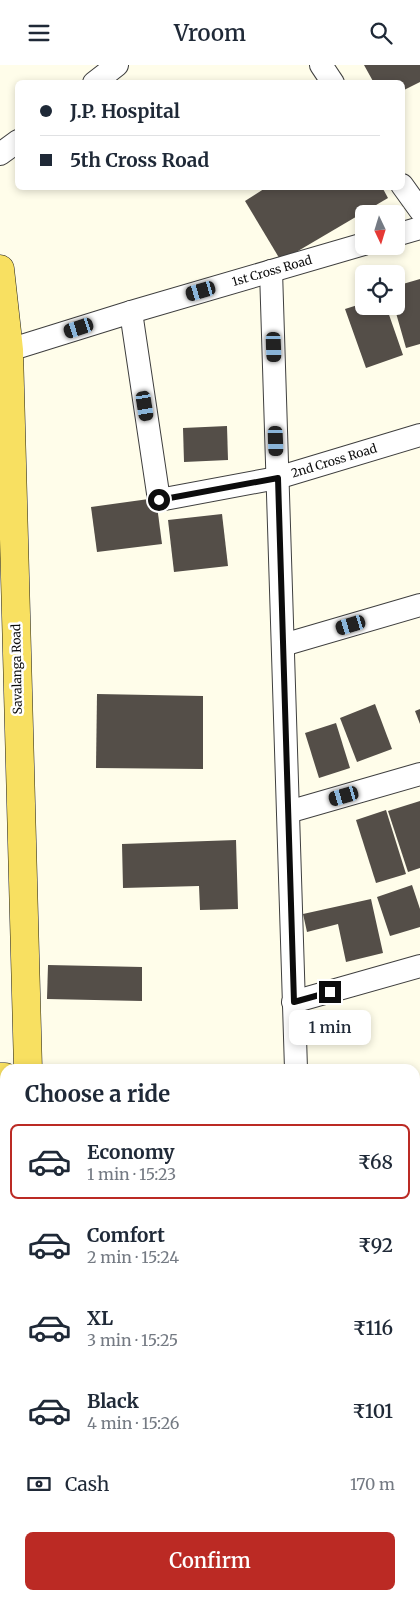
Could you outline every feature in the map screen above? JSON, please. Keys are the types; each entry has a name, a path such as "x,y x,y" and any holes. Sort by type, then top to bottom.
{"main road":[{"name":"Savalanga Road","path":"0,269 9,350 8,650 28,1064"}],"street":[{"path":"98,80 117,65"},
{"path":"321,65 331,80"},
{"path":"0,154 15,143"},
{"path":"405,189 420,210"},
{"path":"405,232 420,228"},
{"name":"1st Cross Road","path":"9,350 355,247"},
{"path":"271,271 296,1064"},
{"name":"2nd Cross Road","path":"131,312 159,500 278,478 420,435"},
{"path":"283,645 420,605"},
{"path":"288,812 420,774"},
{"path":"294,1002 420,966"}],"building":[{"path":"364,65 420,65 420,82 405,90 405,80 372,80"},
{"path":"262,190 384,190 388,198 376,205 355,205 355,217 281,261 245,201"},
{"path":"420,279 420,344 406,348 397,315 405,315 405,283"},
{"path":"355,306 355,315 389,315 403,355 366,368 345,309"},
{"path":"227,426 228,460 184,462 183,428"},
{"path":"156,498 162,544 97,552 91,507"},
{"path":"222,514 228,566 174,572 168,520"},
{"path":"97,694 203,696 203,769 96,768"},
{"path":"375,704 392,749 357,762 340,718"},
{"path":"420,709 420,724 415,711"},
{"path":"336,723 350,768 319,778 305,733"},
{"path":"420,801 420,868 408,872 388,811"},
{"path":"386,810 406,874 376,883 356,820"},
{"path":"236,840 238,909 200,910 199,886 123,888 122,844"},
{"path":"412,885 420,909 420,927 390,936 377,897"},
{"path":"371,899 383,953 346,962 338,924 307,932 303,914"},
{"path":"48,965 142,967 142,1001 47,999"}],"route":[{"path":"159,500 278,478 294,1002 330,992"}]}
